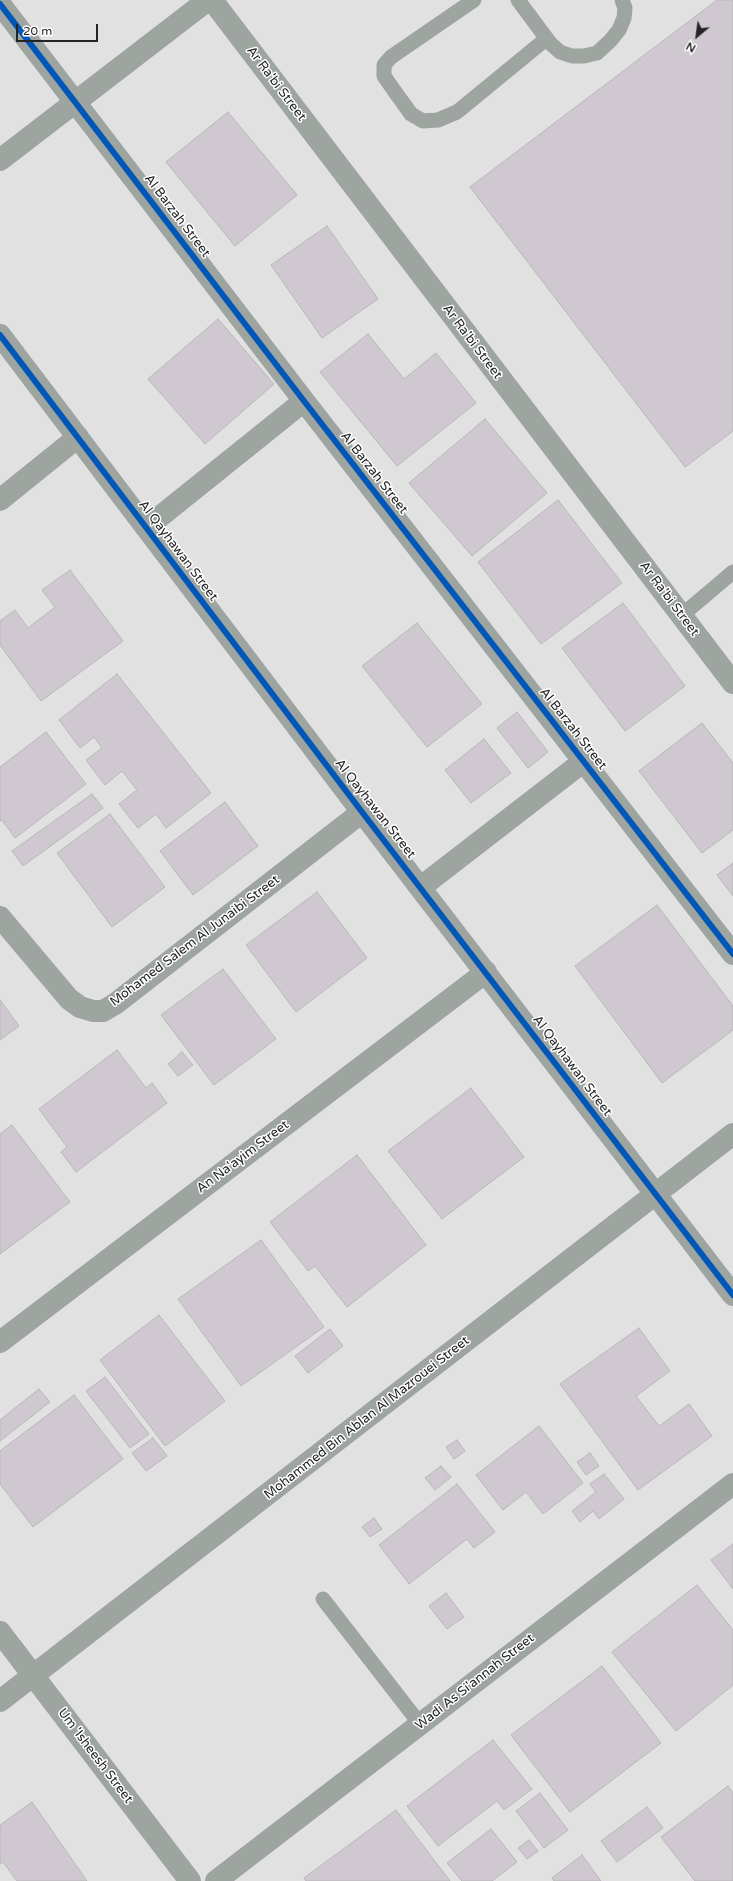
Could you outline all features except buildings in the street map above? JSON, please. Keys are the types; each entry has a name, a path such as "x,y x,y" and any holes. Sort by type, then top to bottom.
{"street":[{"path":"0,160 208,0"},
{"name":"Ar Ra'bi Street","path":"212,0 733,683"},
{"name":"Al Barzah Street","path":"0,4 304,401 733,954"},
{"name":"Al Qayhawan Street","path":"0,335 362,812 421,886 733,1295"},
{"path":"147,527 304,401"},
{"path":"0,500 78,437"},
{"name":"Al Barzah Street","path":"421,886 584,761"},
{"name":"Mohamed Salem Al Junaibi Street","path":"0,917 69,999 80,1006 93,1011 103,1011 115,1004 362,812"},
{"name":"An Na'ayim Street","path":"0,1342 486,972"},
{"name":"Mohammed Bin Ablan Al Mazrouei Street","path":"0,1701 733,1134"},
{"name":"Wadi As Si'annah Street","path":"216,1881 733,1484"},
{"name":"Um 'Isheesh Street","path":"0,1632 190,1881"}],"lane":[{"path":"474,0 391,57 384,65 384,76 393,89 411,114 423,121 438,120 457,112 546,39"},
{"path":"518,0 546,39 560,52 572,56 584,56 598,53 610,41 619,30 624,18 625,8 622,0"},
{"path":"681,616 733,572"},
{"path":"323,1599 420,1724"}],"cycle path":[{"path":"0,4 304,401 733,954"},
{"path":"0,335 362,812 733,1295"}]}
